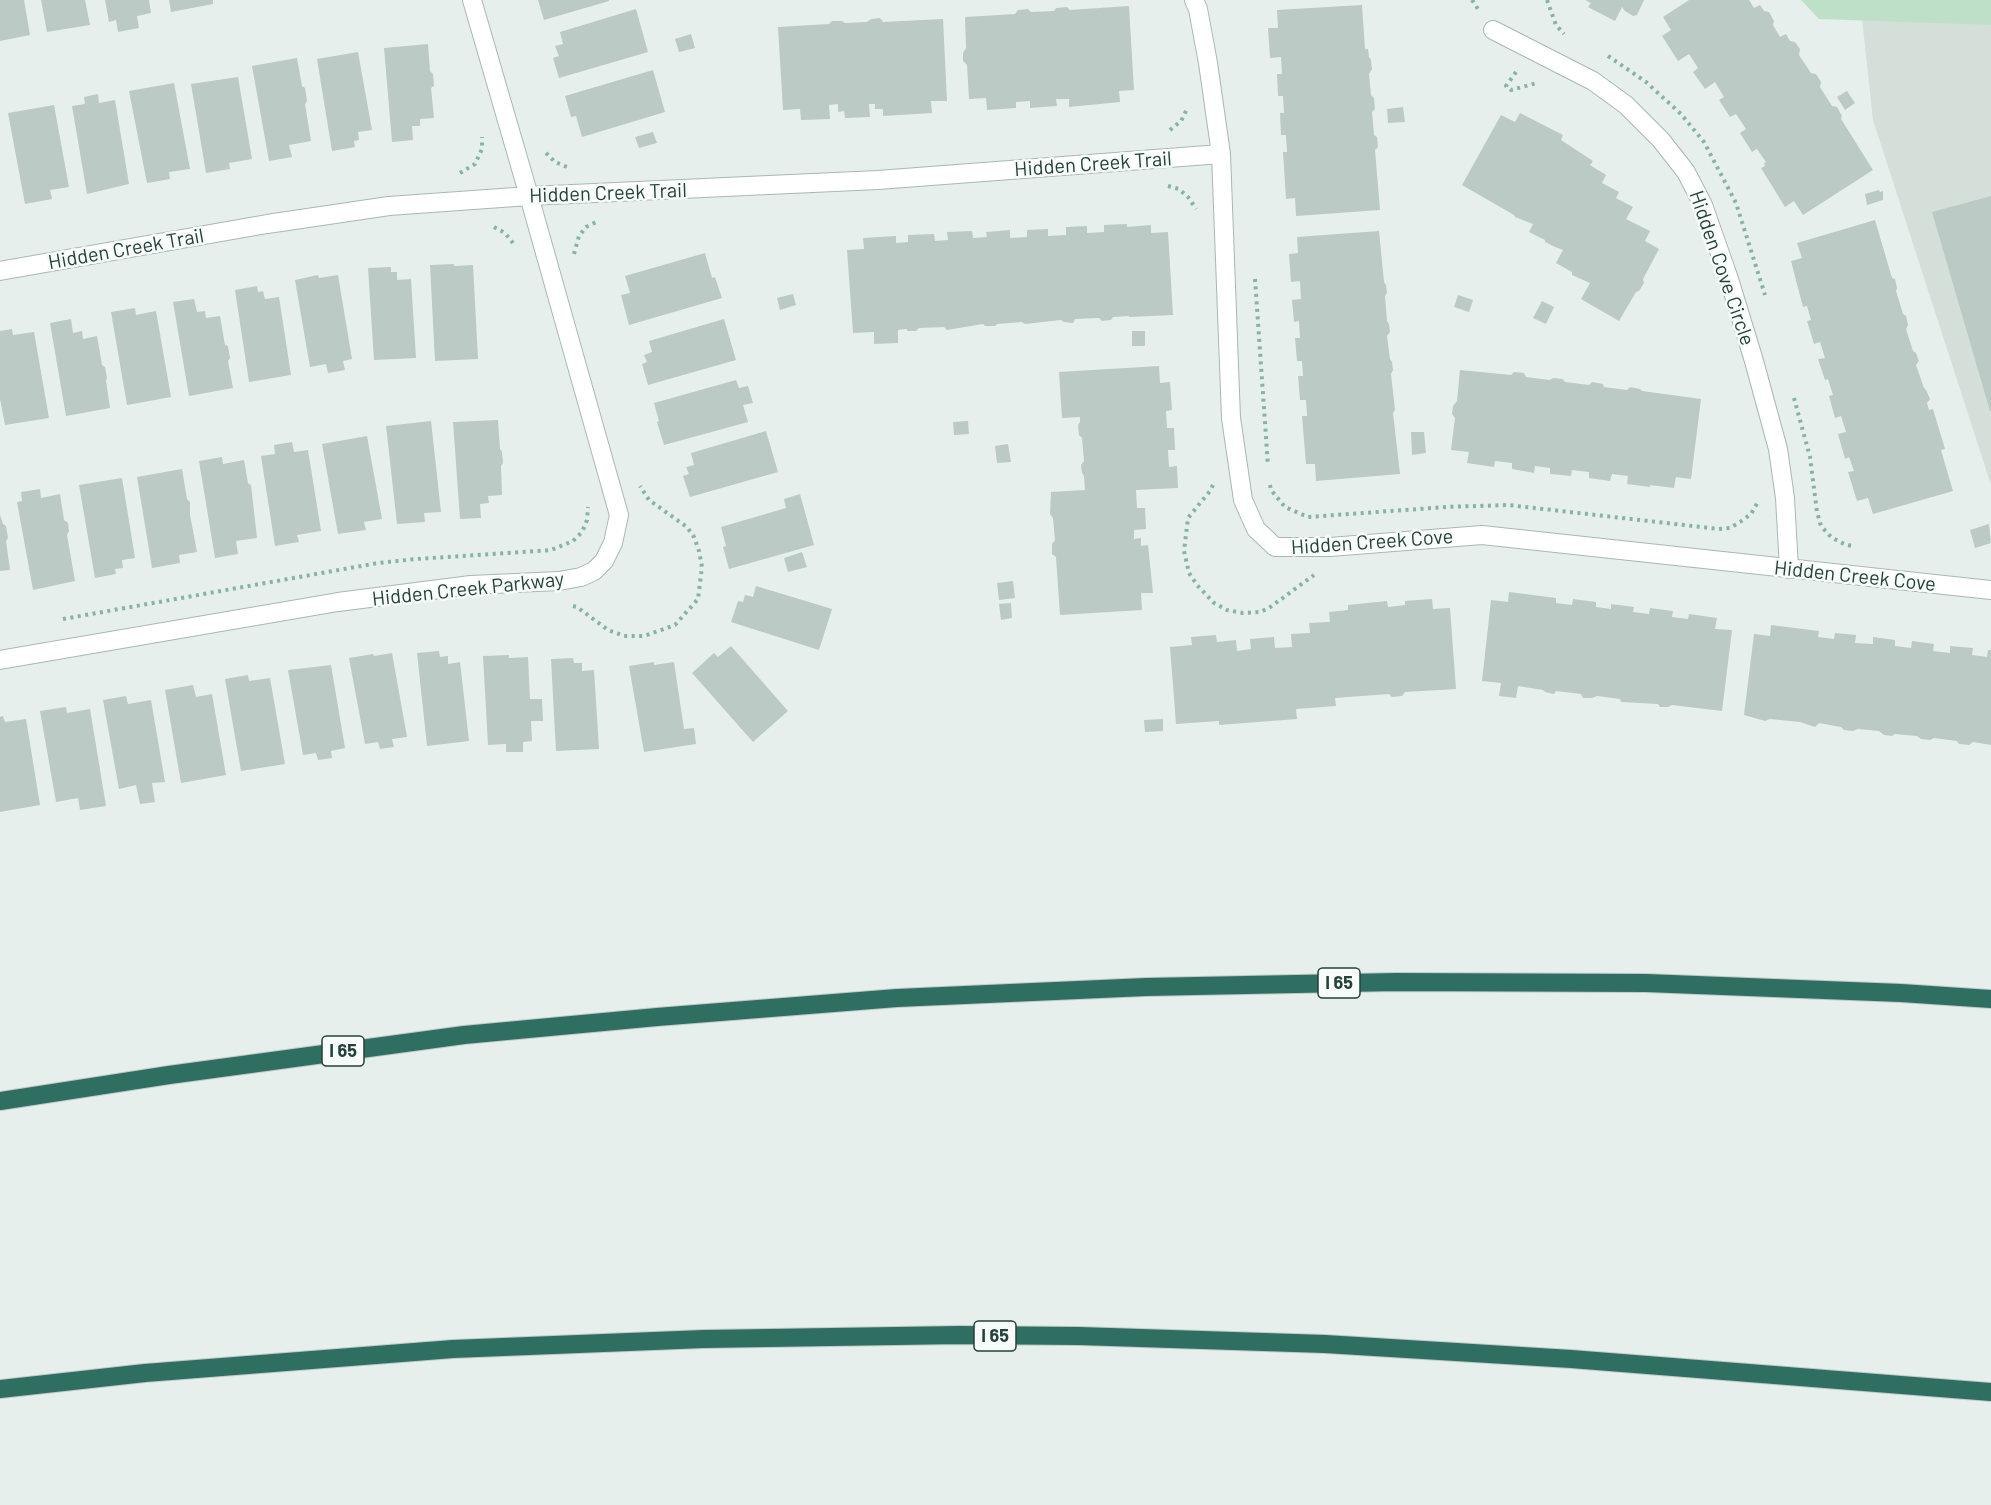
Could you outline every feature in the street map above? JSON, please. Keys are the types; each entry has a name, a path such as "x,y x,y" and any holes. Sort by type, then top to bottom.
{"highway":[{"name":"I 65","path":"0,1101 169,1075 464,1035 897,998 1146,987 1408,982 1646,983 1901,993 1991,999"},
{"name":"I 65","path":"0,1389 146,1373 453,1349 704,1339 960,1335 1079,1336 1325,1344 1571,1359 1991,1392"}],"street":[{"name":"Hidden Creek Parkway","path":"0,660 338,602 471,585 559,581 581,577 594,571 604,561 613,543 619,515 530,196 472,0"},
{"name":"Hidden Creek Cove","path":"1194,0 1198,9 1208,63 1221,154 1231,418 1243,500 1256,529 1275,547 1330,548 1482,535 1991,590"},
{"name":"Hidden Cove Circle","path":"1493,30 1593,81 1626,105 1661,140 1686,172 1703,205 1754,361 1778,449 1785,498 1789,569"},
{"name":"Hidden Creek Trail","path":"0,271 342,211 389,206 530,196 878,180 1221,154"}],"path":[{"path":"1531,49 1506,86 1511,90 1534,83 1544,84"},
{"path":"1162,132 1171,130 1181,121 1187,110 1188,98"},
{"path":"456,174 476,164 482,149 481,130"},
{"path":"543,147 555,162 577,168"},
{"path":"1164,186 1179,189 1188,197 1196,208 1197,217"},
{"path":"575,259 575,245 586,227 596,221 606,219"},
{"path":"490,227 496,227 505,233 516,248"},
{"path":"1255,278 1268,467"},
{"path":"1268,478 1271,490 1285,507 1308,517 1508,505 1719,529 1730,528 1740,522 1751,514 1758,502"},
{"path":"569,606 577,607 608,630 624,636 644,636 675,625 698,599 702,567 694,537 687,527 649,500 638,479"},
{"path":"1215,482 1188,518 1184,552 1189,573 1214,603 1227,610 1260,612 1269,609 1309,578 1322,571"},
{"path":"57,620 378,563 550,550 573,541 582,532 587,520 587,499"}],"shaded area":[{"path":"1860,0 1991,0 1991,485 1873,120"}],"green space":[{"path":"1801,0 1991,0 1991,25 1819,19"}],"building":[{"path":"0,0 24,0 30,35 0,41"},
{"path":"41,0 85,0 90,25 47,32"},
{"path":"105,0 149,0 151,13 137,16 139,28 118,32 116,20 109,22"},
{"path":"169,0 213,0 213,4 171,12"},
{"path":"538,0 609,0 609,1 544,20"},
{"path":"1585,0 1644,0 1637,15 1633,16 1622,7 1615,21 1588,7 1591,3"},
{"path":"1689,0 1749,0 1754,8 1760,5 1764,11 1769,12 1780,37 1786,34 1790,41 1795,42 1800,49 1799,55 1811,73 1816,74 1821,82 1820,87 1832,106 1837,107 1842,116 1841,119 1873,170 1803,215 1794,201 1785,207 1761,168 1766,162 1757,149 1752,152 1740,133 1746,129 1736,114 1730,117 1719,100 1724,97 1715,82 1705,89 1693,72 1698,68 1689,54 1678,61 1662,36 1671,30 1663,17"},
{"path":"1362,5 1365,49 1368,49 1372,69 1369,74 1375,109 1372,112 1374,135 1377,137 1378,147 1375,150 1380,210 1296,216 1295,198 1286,199 1283,152 1287,152 1286,135 1281,135 1280,113 1284,113 1283,96 1278,96 1277,74 1282,74 1281,57 1270,58 1268,28 1278,28 1277,10"},
{"path":"1129,6 1134,90 1119,91 1120,102 1069,107 1069,99 1056,99 1057,106 1030,108 1030,101 1016,102 1016,108 987,110 986,98 969,99 967,65 963,61 966,48 965,17 1015,14 1018,10 1028,9 1031,12 1054,11 1056,8 1067,7 1070,10"},
{"path":"636,9 648,52 559,78 553,58 559,56 555,46 563,44 560,32"},
{"path":"880,18 883,22 943,19 947,101 931,101 932,113 883,116 883,109 875,109 875,104 869,104 870,117 845,118 844,111 838,112 838,104 829,105 830,119 801,120 800,109 783,110 778,27 829,24 832,21 867,22"},
{"path":"691,34 695,48 679,52 675,39"},
{"path":"428,44 430,71 433,74 434,86 431,88 434,118 420,119 420,126 412,126 413,140 392,142 384,48"},
{"path":"358,52 372,130 358,132 359,140 354,141 355,147 332,151 317,59"},
{"path":"297,58 302,86 305,88 311,141 289,145 292,157 269,161 252,66"},
{"path":"653,70 665,112 582,137 576,116 571,117 565,96"},
{"path":"238,77 252,159 229,163 230,169 206,173 191,84"},
{"path":"174,83 190,169 169,172 170,179 147,183 129,91"},
{"path":"1847,91 1855,103 1845,110 1837,97"},
{"path":"98,94 99,103 115,100 129,184 87,194 72,106 85,104 84,97"},
{"path":"54,105 69,187 50,190 52,199 25,204 8,113"},
{"path":"1403,107 1405,122 1388,123 1387,109"},
{"path":"1520,113 1563,135 1561,140 1593,161 1590,165 1606,175 1602,183 1619,192 1616,198 1633,207 1626,219 1650,231 1645,241 1659,249 1643,279 1644,283 1619,321 1581,299 1590,283 1572,275 1572,272 1556,263 1563,250 1529,232 1533,224 1515,217 1462,185 1501,115 1515,122"},
{"path":"653,132 657,143 639,148 635,137"},
{"path":"1883,191 1883,200 1867,205 1865,194"},
{"path":"1991,196 1991,411 1990,411 1932,212"},
{"path":"1875,220 1892,278 1895,279 1903,314 1906,316 1908,325 1906,329 1919,361 1916,365 1930,399 1927,403 1929,410 1933,409 1945,449 1941,450 1953,491 1873,514 1868,498 1857,501 1848,472 1854,471 1849,457 1845,459 1838,434 1846,432 1841,416 1835,418 1829,396 1833,395 1818,359 1825,358 1820,342 1814,344 1807,321 1811,320 1807,306 1803,307 1791,261 1802,258 1797,243"},
{"path":"1127,224 1127,227 1151,225 1151,233 1168,232 1173,315 1113,317 1111,320 1102,321 1099,318 1075,319 1073,323 1061,320 997,324 995,326 983,324 947,330 944,327 919,328 916,331 906,329 898,330 898,343 874,344 874,332 853,333 847,250 864,249 863,238 896,236 896,243 908,242 908,235 934,234 935,241 948,240 947,232 972,231 973,238 987,237 986,232 1010,230 1010,238 1027,237 1027,230 1048,229 1048,236 1066,235 1066,227 1087,226 1087,233 1104,232 1104,225"},
{"path":"1379,231 1387,293 1385,296 1390,332 1387,336 1393,370 1391,374 1395,410 1393,413 1400,474 1316,481 1315,464 1306,464 1302,416 1307,416 1306,400 1300,400 1298,376 1303,376 1302,361 1297,361 1295,338 1300,338 1299,321 1294,322 1292,300 1301,299 1300,281 1291,282 1289,254 1298,253 1297,237"},
{"path":"705,253 712,278 715,277 722,298 629,325 621,295 630,293 625,276"},
{"path":"454,264 454,266 473,265 478,359 435,361 430,265"},
{"path":"391,267 391,272 397,272 397,280 411,279 416,358 374,360 368,268"},
{"path":"318,275 319,278 338,275 352,359 343,361 345,370 328,373 326,364 310,367 295,280"},
{"path":"257,286 258,292 263,291 265,299 279,297 291,375 249,382 235,290"},
{"path":"793,294 796,305 780,310 777,298"},
{"path":"1458,295 1473,300 1469,312 1454,307"},
{"path":"194,299 197,312 205,311 206,318 220,316 225,345 228,346 233,388 189,396 173,302"},
{"path":"1542,301 1554,307 1546,324 1533,318"},
{"path":"135,308 136,315 156,311 171,397 127,405 111,312"},
{"path":"71,319 73,333 82,331 83,339 97,336 102,365 105,367 107,378 110,408 66,416 50,323"},
{"path":"724,319 736,360 648,385 642,364 647,362 644,355 652,352 649,341"},
{"path":"12,329 13,335 34,332 49,418 5,425 0,399 0,331"},
{"path":"1132,331 1145,331 1145,346 1132,346"},
{"path":"1159,366 1160,383 1170,382 1172,410 1166,411 1167,428 1174,428 1175,450 1168,450 1169,467 1177,466 1178,488 1136,490 1137,508 1145,508 1146,529 1134,530 1134,539 1141,538 1141,546 1148,545 1153,593 1141,593 1142,610 1060,615 1056,557 1052,554 1052,544 1055,540 1053,518 1050,514 1051,492 1085,490 1081,465 1084,461 1082,438 1079,435 1078,425 1080,417 1062,418 1059,372"},
{"path":"1460,370 1511,375 1514,372 1524,373 1526,377 1563,379 1565,382 1589,385 1592,382 1603,384 1604,387 1627,390 1630,387 1642,391 1701,399 1691,479 1676,477 1674,488 1650,485 1650,487 1627,484 1628,476 1612,474 1610,481 1589,478 1589,472 1572,470 1571,476 1550,474 1550,468 1535,466 1534,473 1512,469 1512,463 1495,461 1494,467 1467,463 1469,452 1451,450 1455,418 1452,414 1453,406 1457,401"},
{"path":"736,380 739,388 748,386 753,403 743,405 748,422 664,445 654,403"},
{"path":"498,420 503,463 501,466 502,495 488,496 489,503 480,504 481,518 460,519 453,422"},
{"path":"431,421 441,512 424,513 425,522 397,524 386,426"},
{"path":"968,421 969,434 954,435 953,422"},
{"path":"766,431 778,472 690,497 683,476 689,474 686,467 694,465 691,453"},
{"path":"1411,432 1424,432 1426,453 1412,455"},
{"path":"367,436 382,519 364,522 366,530 338,534 322,444"},
{"path":"292,442 294,452 308,450 321,531 297,535 299,542 275,546 261,456 275,454 274,445"},
{"path":"1008,444 1011,462 997,463 995,446"},
{"path":"222,457 223,464 244,460 248,483 251,485 257,538 236,541 238,554 215,558 199,461"},
{"path":"182,469 187,499 190,502 190,515 197,552 179,555 180,563 152,568 137,477"},
{"path":"122,478 135,558 122,560 123,568 115,569 116,574 95,578 79,485"},
{"path":"40,489 41,498 60,494 64,520 68,523 67,535 75,581 33,590 17,502 22,501 21,492"},
{"path":"800,494 814,545 729,569 721,527 786,508 784,499"},
{"path":"0,515 6,526 10,570 0,571"},
{"path":"1989,524 1991,543 1975,548 1970,530"},
{"path":"802,552 807,567 788,572 784,558"},
{"path":"1013,581 1015,598 999,600 997,583"},
{"path":"756,586 832,609 819,650 731,622 738,601 743,602 745,595 753,597"},
{"path":"1509,592 1556,598 1556,603 1572,605 1573,599 1596,602 1596,607 1611,609 1611,604 1634,607 1633,612 1649,614 1650,608 1673,611 1672,617 1688,619 1689,614 1717,618 1715,629 1732,630 1722,711 1672,705 1660,707 1658,704 1621,702 1620,699 1597,696 1583,698 1581,694 1556,691 1554,694 1518,686 1516,698 1499,696 1501,683 1482,681 1491,600 1508,602"},
{"path":"1432,599 1433,609 1450,608 1456,689 1405,692 1402,696 1392,697 1389,694 1335,698 1336,706 1296,709 1297,719 1219,725 1219,721 1176,724 1170,647 1192,645 1191,637 1216,635 1217,642 1236,640 1237,651 1251,649 1250,639 1274,637 1275,648 1292,647 1291,634 1310,633 1309,623 1330,622 1329,612 1348,610 1348,605 1387,601 1388,607 1405,605 1405,601"},
{"path":"1011,603 1012,618 1001,620 999,604"},
{"path":"1771,625 1819,631 1818,637 1834,639 1835,633 1856,635 1855,643 1873,644 1873,637 1895,640 1895,646 1911,648 1912,641 1934,644 1933,651 1950,653 1950,646 1973,648 1972,655 1987,657 1988,650 1991,650 1991,745 1973,742 1969,745 1959,744 1957,741 1921,739 1917,736 1884,735 1879,731 1844,730 1841,727 1819,723 1815,727 1800,722 1770,719 1765,721 1744,715 1754,634 1770,636"},
{"path":"731,646 788,711 753,742 692,673 714,653 718,657"},
{"path":"439,651 440,657 448,656 448,664 460,662 469,741 427,746 417,653"},
{"path":"392,653 407,737 392,739 394,747 380,749 378,742 365,744 349,658"},
{"path":"509,655 509,658 528,657 530,699 542,699 543,721 531,721 532,741 523,742 523,752 506,752 506,744 488,745 483,656"},
{"path":"573,658 574,663 582,663 582,671 594,670 599,749 556,751 551,659"},
{"path":"654,662 654,665 674,662 684,729 694,728 696,744 644,752 629,666"},
{"path":"331,665 345,748 331,751 332,758 318,760 316,753 303,755 288,670"},
{"path":"248,675 249,681 270,678 285,764 241,771 225,679"},
{"path":"193,685 196,697 212,694 226,775 181,783 165,690"},
{"path":"126,696 128,704 151,700 165,782 152,783 155,802 140,804 136,785 119,789 103,700"},
{"path":"66,707 67,713 90,709 106,806 80,810 78,798 56,802 40,711"},
{"path":"3,716 5,722 26,719 40,805 0,812 0,717"},
{"path":"1163,719 1163,731 1145,732 1144,720"}]}
